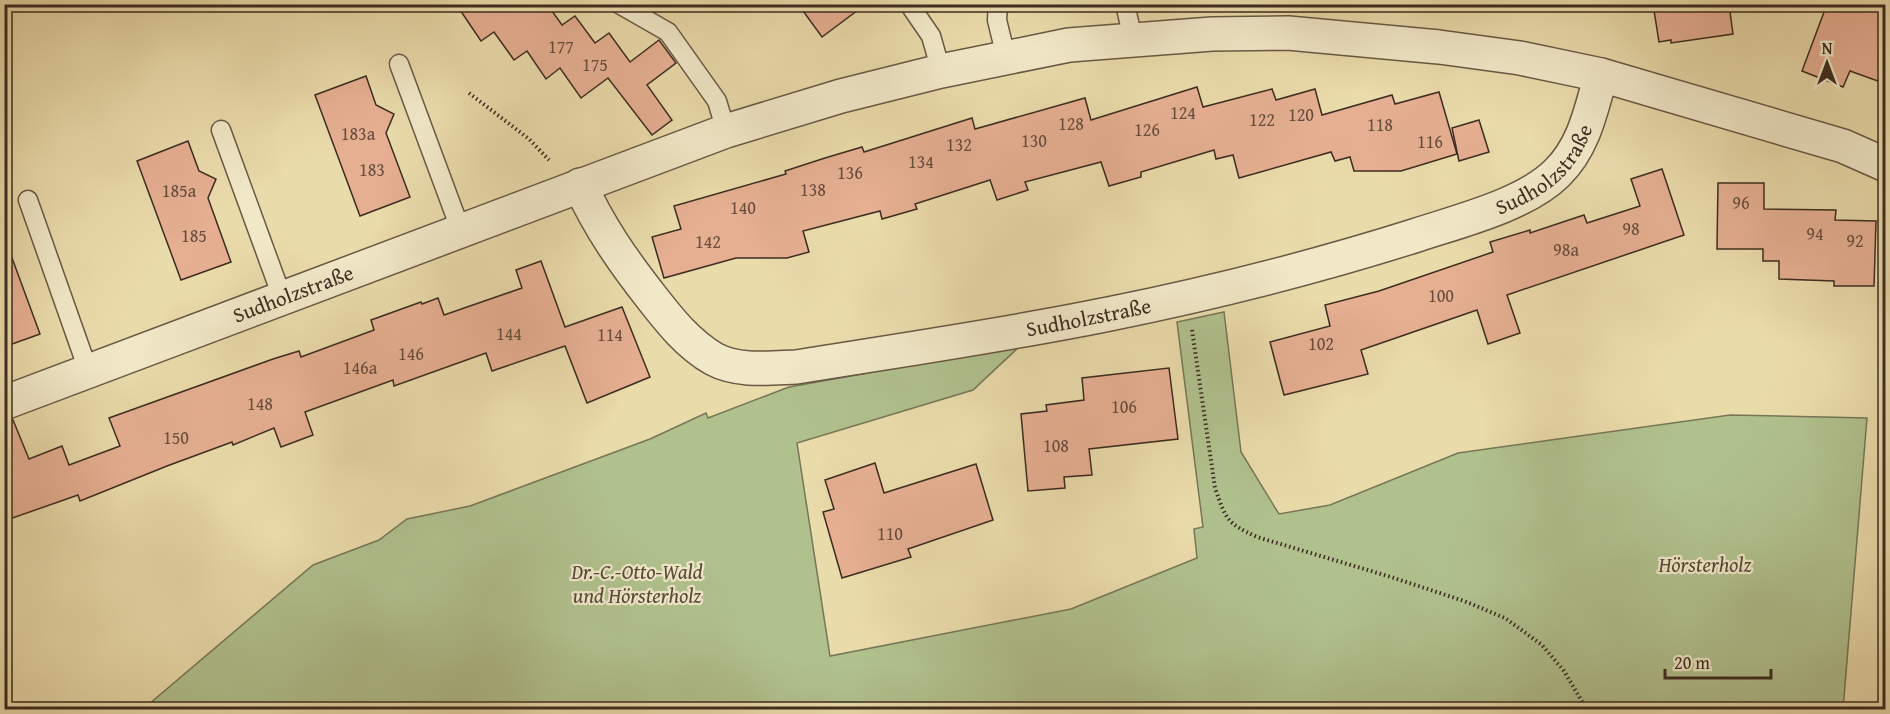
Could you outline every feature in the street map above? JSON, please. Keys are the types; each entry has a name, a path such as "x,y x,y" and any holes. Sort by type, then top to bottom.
{"street":[{"name":"Sudholzstraße","path":"4,403 726,131 842,96 941,71 1070,45 1212,34 1288,33 1520,58 1601,75 1843,146 1886,165"},
{"name":"Sudholzstraße","path":"571,189 593,213 619,256 678,331 716,360 750,369 796,367 992,335 1188,297 1388,244 1474,216 1519,199 1557,174 1576,149 1586,127 1601,75"}],"lane":[{"path":"619,4 668,32 717,100 726,131"},
{"path":"909,4 931,36 941,71"},
{"path":"998,4 997,20 1006,57"},
{"path":"1125,4 1133,39"},
{"path":"399,64 460,231"},
{"path":"221,130 282,297"},
{"path":"28,200 88,370"}],"path":[{"path":"470,93 529,139 548,158 571,189"},
{"path":"1188,297 1215,489 1224,513 1235,527 1257,537 1464,601 1505,618 1542,645 1564,672 1587,710"}],"green space":[{"name":"Hörsterholz","path":"1224,312 1241,452 1279,514 1330,505 1458,453 1730,415 1867,418 1843,709 142,710 313,565 379,540 407,519 470,506 650,439 706,413 708,418 789,387 1020,346 973,390 797,443 830,656 1071,609 1197,558 1194,529 1203,527 1177,322"}],"building":[{"path":"456,4 547,4 562,25 575,16 595,43 609,33 630,62 659,40 676,63 647,85 672,120 652,135 608,78 581,98 560,68 546,79 527,51 514,60 494,32 481,41"},
{"path":"798,4 866,4 822,37"},
{"path":"1653,4 1729,4 1733,34 1671,43 1671,40 1659,42"},
{"path":"1827,4 1886,4 1886,84 1850,71 1843,87 1802,71"},
{"path":"366,76 376,105 394,114 386,133 410,197 360,216 315,95"},
{"path":"1197,87 1203,107 1272,89 1276,100 1315,89 1322,115 1392,95 1395,104 1439,92 1457,154 1401,171 1354,171 1350,157 1335,161 1331,152 1239,178 1233,155 1216,159 1214,150 1141,172 1141,177 1109,186 1101,162 1025,182 1028,190 997,200 990,180 915,204 917,209 882,219 880,211 803,231 809,252 787,258 736,258 664,278 652,237 681,229 674,206 786,174 785,171 862,147 864,152 972,118 975,129 1085,98 1091,120"},
{"path":"1479,120 1489,152 1459,161 1452,128"},
{"path":"188,141 199,171 216,179 208,198 231,262 181,280 137,161"},
{"path":"1662,169 1684,235 1507,295 1520,333 1488,344 1477,310 1361,350 1368,374 1284,395 1270,342 1330,326 1325,305 1379,291 1493,252 1490,242 1530,230 1530,233 1584,215 1587,223 1640,206 1631,179"},
{"path":"1718,183 1764,183 1764,209 1836,210 1835,220 1876,221 1874,286 1834,286 1834,281 1779,279 1779,261 1763,261 1763,249 1717,249"},
{"path":"4,247 8,247 40,334 4,347"},
{"path":"541,261 565,327 622,307 650,377 587,403 565,346 492,371 486,353 394,386 393,380 305,412 313,435 281,447 274,428 233,445 232,442 167,466 80,501 78,495 4,521 4,421 13,420 29,459 62,446 69,465 120,446 109,418 273,359 299,351 301,357 374,330 371,320 421,302 422,304 438,298 444,315 522,288 516,270"},
{"path":"1169,368 1178,439 1089,449 1092,475 1064,477 1065,488 1028,491 1021,414 1047,411 1046,405 1084,400 1082,378"},
{"path":"875,463 884,493 976,464 993,520 908,549 911,557 842,578 823,512 834,509 825,480"}],"park label":[{"name":"Dr.-C.-Otto-Wald und Hörsterholz","path":"637,584"}]}
